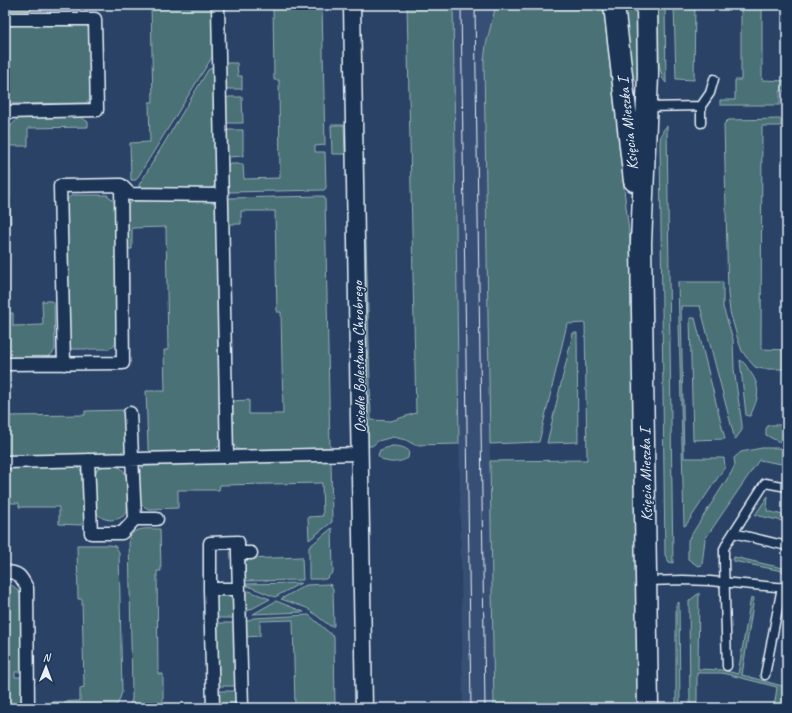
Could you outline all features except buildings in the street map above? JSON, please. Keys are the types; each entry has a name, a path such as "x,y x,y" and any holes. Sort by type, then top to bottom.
{"street":[{"path":"218,5 227,458"},
{"name":"Osiedle Bolesława Chrobrego","path":"352,5 364,708"},
{"name":"Księcia Mieszka I","path":"614,5 641,243"},
{"name":"Księcia Mieszka I","path":"647,5 648,75 641,243 648,708"},
{"path":"5,19 95,19 97,110 5,112"},
{"path":"622,77 647,107"},
{"path":"64,364 60,186 121,185 130,194 222,195"},
{"path":"5,364 123,363 121,185"},
{"path":"130,413 131,460 135,519"},
{"path":"5,462 359,454"},
{"path":"88,460 91,533 122,532 135,519 157,519"},
{"path":"213,708 210,543 238,542 242,708"},
{"path":"238,553 251,553"},
{"path":"5,572 13,572 22,577 27,588 28,708"},
{"path":"210,589 239,589"}],"lane":[{"path":"701,123 700,106 710,93 714,79"},
{"path":"647,107 700,106"},
{"path":"727,666 724,549 765,483 787,487"},
{"path":"733,533 787,546"},
{"path":"646,581 683,580 724,582 784,588 765,675"}],"shaded area":[{"path":"453,5 496,5 486,45 484,61 494,708 463,708"}],"green space":[{"path":"5,5 30,5 31,9 27,12 5,13"},
{"path":"151,5 213,5 214,54 136,180 131,180 130,143 150,142 149,102 153,102"},
{"path":"273,5 322,5 325,145 315,146 315,152 325,152 326,188 324,190 227,191 226,168 230,164 243,164 244,179 280,178 279,80 274,80"},
{"path":"407,5 453,5 459,444 415,445 406,440 393,437 378,441 372,446 367,446 364,240 366,240 371,420 391,421 416,413"},
{"path":"496,5 603,5 630,241 639,708 494,708 490,461 587,460 585,323 567,324 539,442 490,444 484,61 486,45"},
{"path":"624,5 637,5 638,80 633,80"},
{"path":"658,5 665,5 666,83 663,79 659,65"},
{"path":"674,5 695,5 694,80 676,79"},
{"path":"741,5 762,5 762,80 787,81 787,91 780,91 780,105 720,105 720,100 735,100 735,80 741,80"},
{"path":"86,24 91,33 91,99 86,103 5,104 5,26"},
{"path":"227,63 237,63 238,76 242,76 242,89 228,89 225,87 224,66"},
{"path":"214,65 216,180 214,186 209,190 140,190 139,185 208,70"},
{"path":"229,97 242,97 243,123 228,123 226,121 225,99"},
{"path":"79,116 88,122 88,127 28,128 28,146 10,146 5,141 6,134 20,118"},
{"path":"781,119 781,126 762,126 761,349 787,350 787,369 763,369 755,367 742,351 730,312 728,294 724,124 728,120"},
{"path":"331,125 344,125 345,154 332,154"},
{"path":"667,126 673,563 669,562 665,555 660,140 663,130"},
{"path":"228,130 243,130 243,156 229,157 226,154 226,133"},
{"path":"5,169 10,169 10,199 5,199"},
{"path":"72,195 107,195 115,203 116,341 114,346 109,349 72,349 68,346 66,200"},
{"path":"322,196 325,198 330,448 237,449 231,442 231,402 249,400 249,414 283,414 281,312 277,312 275,211 241,211 241,224 231,224 228,223 227,201 230,198"},
{"path":"207,199 214,202 216,205 220,445 211,452 157,454 150,451 148,447 146,391 165,391 164,350 168,350 166,227 132,228 132,249 127,249 125,206 135,201"},
{"path":"5,204 10,204 11,224 7,224 9,313 13,313 13,326 43,325 42,301 51,301 54,303 55,350 50,356 45,358 5,359"},
{"path":"678,282 723,282 723,307 733,339 734,369 742,425 742,430 735,440 700,306 681,306 684,458 724,458 725,467 684,526"},
{"path":"690,318 695,318 725,439 693,440"},
{"path":"573,333 577,333 578,442 547,443"},
{"path":"740,360 745,364 752,375 758,392 750,416 746,415"},
{"path":"125,410 126,449 118,454 5,458 5,416 85,415 85,411"},
{"path":"768,425 787,425 787,442 777,441 766,435"},
{"path":"392,446 401,447 409,451 408,458 397,462 388,462 378,455 380,450"},
{"path":"762,448 787,448 787,465 759,460 705,539 702,565 698,566 688,559 688,540 731,473 735,465 734,458 741,452"},
{"path":"331,460 332,522 309,540 308,517 323,516 322,483 220,485 219,490 178,490 178,508 149,509 143,506 140,502 138,477 141,468 145,466"},
{"path":"74,466 80,469 82,473 84,521 81,525 59,524 59,507 19,507 19,503 5,503 5,468"},
{"path":"103,466 113,466 122,469 125,472 128,489 127,512 120,518 112,520 99,516 96,512 95,476 97,469"},
{"path":"768,496 767,511 787,516 787,522 755,515"},
{"path":"332,528 333,572 326,579 309,579 309,547"},
{"path":"160,529 161,571 157,571 158,674 163,674 163,708 129,708 132,699 132,692 129,539 134,532 138,530"},
{"path":"77,545 115,546 119,552 122,692 115,708 51,708 51,702 80,701 80,688 84,687 82,599 78,599"},
{"path":"302,557 303,580 245,581 244,559"},
{"path":"734,557 787,569 787,572 733,561"},
{"path":"5,583 16,588 22,599 23,672 15,672 15,677 23,677 24,708 5,708"},
{"path":"301,583 275,597 243,584"},
{"path":"306,585 331,585 333,589 334,626 330,626 307,608 281,599"},
{"path":"244,591 249,591 270,599 244,613"},
{"path":"699,593 698,669 723,670 738,674 751,597 754,598 742,675 786,687 787,683 786,708 774,708 777,687 722,673 697,673 697,708 690,708 689,601"},
{"path":"230,594 234,600 234,618 216,618 215,606 217,597 219,595"},
{"path":"276,601 304,612 253,614"},
{"path":"679,602 680,708 676,708 676,605"},
{"path":"309,615 334,637 335,708 295,708 293,620 260,621 260,636 246,637 246,622 253,618"},
{"path":"216,623 234,623 236,686 218,686"},
{"path":"218,691 236,691 236,708 218,708"}],"tram line":[{"path":"461,5 471,708"},
{"path":"475,5 485,708"}]}
